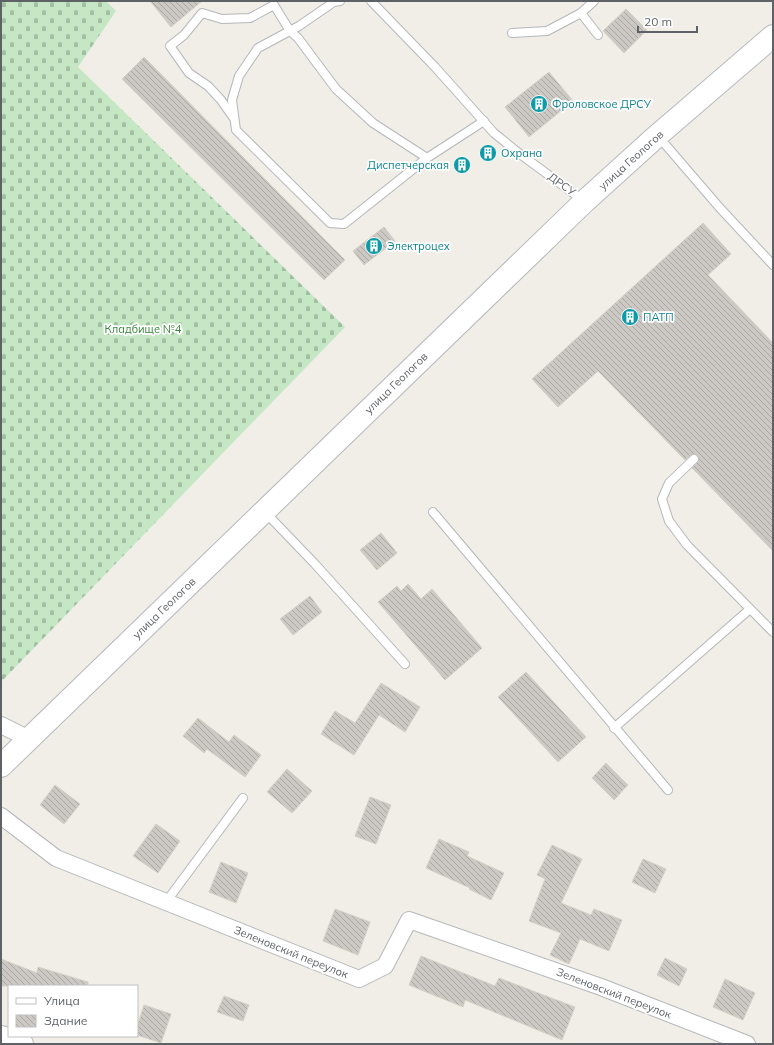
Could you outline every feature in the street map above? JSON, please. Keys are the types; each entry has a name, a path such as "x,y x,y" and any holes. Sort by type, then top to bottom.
{"street":[{"name":"улица Геологов","path":"1,766 585,201 658,135 773,36"},
{"path":"1,726 29,739"},
{"name":"Зеленовский переулок","path":"1,816 56,858 359,979 385,966 409,920 601,987 747,1044"},
{"path":"1,1037 22,1044"}],"lane":[{"path":"340,1 334,2 290,31 258,48 239,76 232,100 236,130 330,223 344,224 427,158 484,121"},
{"name":"ДРСУ","path":"371,1 494,133 520,154 585,201"},
{"path":"512,32 547,31 581,13 594,1"},
{"path":"234,119 221,100 208,86 189,73 170,46 184,35 202,13 222,20 250,18 274,4 290,31 298,38 336,89 373,123 427,158"},
{"path":"581,13 598,35"},
{"path":"658,135 773,266"},
{"path":"694,459 669,483 662,499 669,521 687,545 773,632"},
{"path":"264,511 315,564 405,664"},
{"path":"432,512 668,790"},
{"path":"614,728 750,609"},
{"path":"166,902 244,798"}],"green space":[{"name":"Кладбище №4","path":"1,1 106,1 116,11 78,67 345,327 1,682"}],"building":[{"path":"150,1 202,1 171,27"},
{"path":"626,9 647,30 624,53 603,31"},
{"path":"144,57 345,260 324,280 122,79"},
{"name":"Фроловское ДРСУ","path":"549,72 573,101 529,137 505,107"},
{"path":"703,223 731,254 708,275 773,343 773,551 692,468 699,461 698,455 692,454 685,460 598,371 558,407 532,379"},
{"name":"Электроцех","path":"384,227 395,241 364,265 353,251"},
{"path":"381,533 397,553 377,570 360,550"},
{"path":"408,584 421,599 432,589 482,648 445,680 378,602 397,586 401,591"},
{"path":"310,596 322,612 293,635 280,619"},
{"path":"526,672 586,737 558,762 498,697"},
{"path":"381,683 420,707 405,732 379,715 354,755 321,734 335,711 355,723"},
{"path":"198,718 229,742 234,735 261,755 245,777 207,749 204,753 183,736"},
{"path":"606,763 628,785 614,800 592,778"},
{"path":"287,769 312,791 292,813 267,792"},
{"path":"55,785 80,804 64,824 40,805"},
{"path":"370,797 391,805 376,844 355,836"},
{"path":"156,824 180,841 158,873 133,856"},
{"path":"439,839 469,852 467,856 504,873 491,900 469,889 470,888 426,868"},
{"path":"552,845 582,859 561,903 591,915 594,909 622,920 609,951 580,939 569,964 550,955 561,933 529,921 545,879 537,875"},
{"path":"643,859 666,869 655,893 632,882"},
{"path":"221,862 248,873 236,903 209,892"},
{"path":"335,909 370,922 358,955 323,941"},
{"path":"421,956 495,986 499,978 575,1007 562,1040 465,1000 463,1007 409,985"},
{"path":"665,958 687,969 679,986 657,975"},
{"path":"1,959 37,973 38,967 88,982 88,985 1,986"},
{"path":"725,979 755,993 743,1020 713,1007"},
{"path":"224,996 249,1005 243,1021 217,1012"},
{"path":"144,1005 171,1014 161,1043 138,1035 138,1024"}],"place":[{"name":"Фроловское ДРСУ","path":"539,104"},
{"name":"Охрана","path":"488,153"},
{"name":"Диспетчерская","path":"462,165"},
{"name":"Электроцех","path":"374,246"},
{"name":"ПАТП","path":"630,317"}]}
